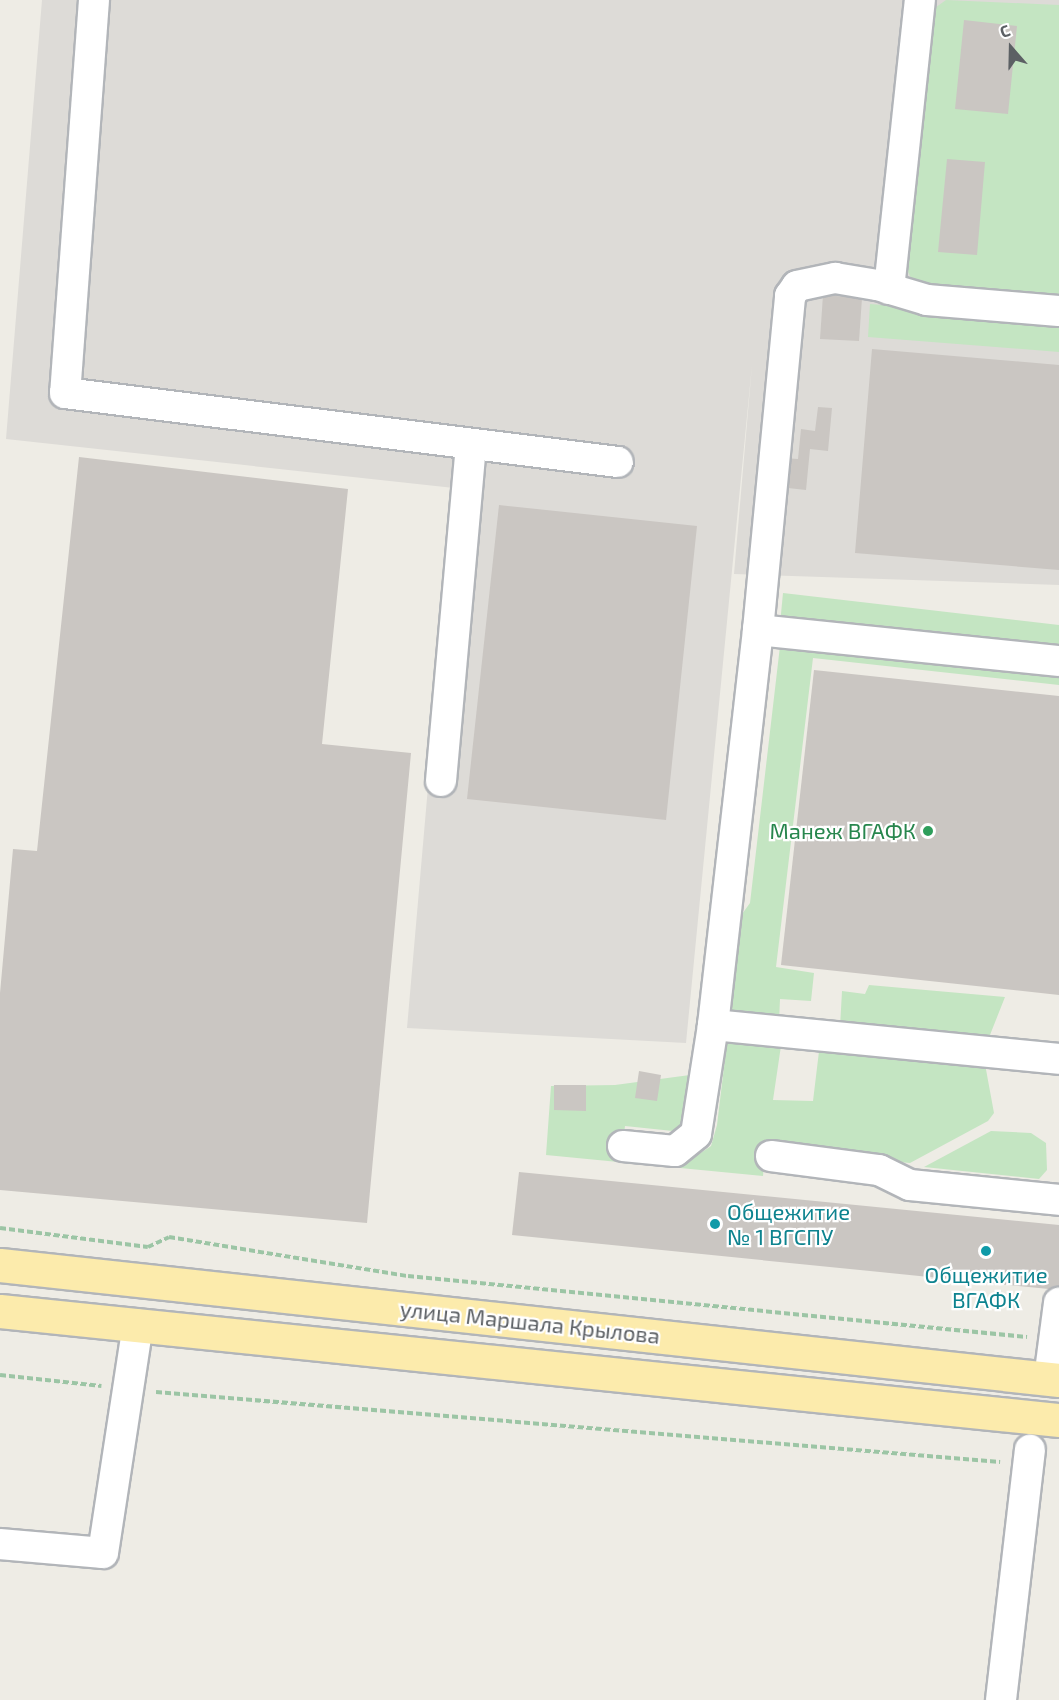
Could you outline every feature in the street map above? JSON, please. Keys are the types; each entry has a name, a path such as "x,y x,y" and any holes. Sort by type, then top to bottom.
{"main road":[{"name":"улица Маршала Крылова","path":"0,1265 1054,1380"},
{"name":"улица Маршала Крылова","path":"0,1311 1059,1420"}],"lane":[{"path":"94,0 65,393 618,462"},
{"path":"889,288 920,0"},
{"path":"623,1146 675,1151 696,1134 713,1025 758,630 790,296 797,286 824,279 889,288 927,300 1059,311"},
{"path":"441,780 471,444"},
{"path":"758,630 1059,661"},
{"path":"713,1025 1059,1059"},
{"path":"771,1156 879,1170 910,1185 1059,1200"},
{"path":"1054,1380 1054,1340 1059,1303"},
{"path":"0,1544 103,1553 138,1325"},
{"path":"1001,1700 1029,1457"}],"path":[{"path":"0,1228 148,1247 170,1237 420,1277 1054,1340"},
{"path":"0,1375 128,1389 1029,1457"}],"shaded area":[{"path":"42,0 1059,0 1059,585 734,574 752,365 686,1043 407,1028 454,488 6,439"}],"green space":[{"path":"946,0 1059,5 1059,299 923,287 913,282 908,272 932,10"},
{"path":"870,304 1059,320 1059,352 868,337"},
{"path":"783,593 1059,625 1059,653 780,624"},
{"path":"780,646 1059,675 1059,685 813,658 776,967 814,973 811,1001 780,999 779,1022 731,1014 737,921 750,903"},
{"path":"869,985 1005,997 988,1040 840,1027 842,991 865,994"},
{"path":"728,1034 782,1039 773,1100 813,1101 820,1043 985,1064 994,1113 988,1121 910,1163 765,1150 763,1176 546,1155 551,1086 615,1085 690,1075 683,1127 673,1131 625,1126 622,1150 699,1154 711,1146 717,1125"},
{"path":"991,1131 1031,1133 1046,1143 1047,1170 1039,1179 924,1167"}],"building":[{"path":"964,20 1017,26 1008,114 955,109"},
{"path":"947,159 985,162 977,255 938,252"},
{"path":"823,295 862,298 859,341 820,339"},
{"path":"872,349 1059,365 1059,570 855,553"},
{"path":"818,407 832,408 828,451 810,449 806,490 779,487 783,458 798,459 801,429 815,431"},
{"path":"79,457 348,489 322,744 411,753 367,1223 0,1190 0,993 13,849 37,851"},
{"path":"499,505 697,526 666,820 467,799"},
{"name":"Манеж ВГАФК","path":"814,670 1059,696 1059,995 781,965"},
{"path":"639,1071 661,1075 657,1101 635,1098"},
{"path":"554,1085 586,1085 586,1111 554,1110"},
{"name":"Общежитие № 1 ВГСПУ","path":"519,1172 1059,1225 1059,1290 512,1235"}],"place":[{"name":"Манеж ВГАФК","path":"928,831"},
{"name":"Общежитие № 1 ВГСПУ","path":"715,1224"},
{"name":"Общежитие ВГАФК","path":"986,1251"}]}
